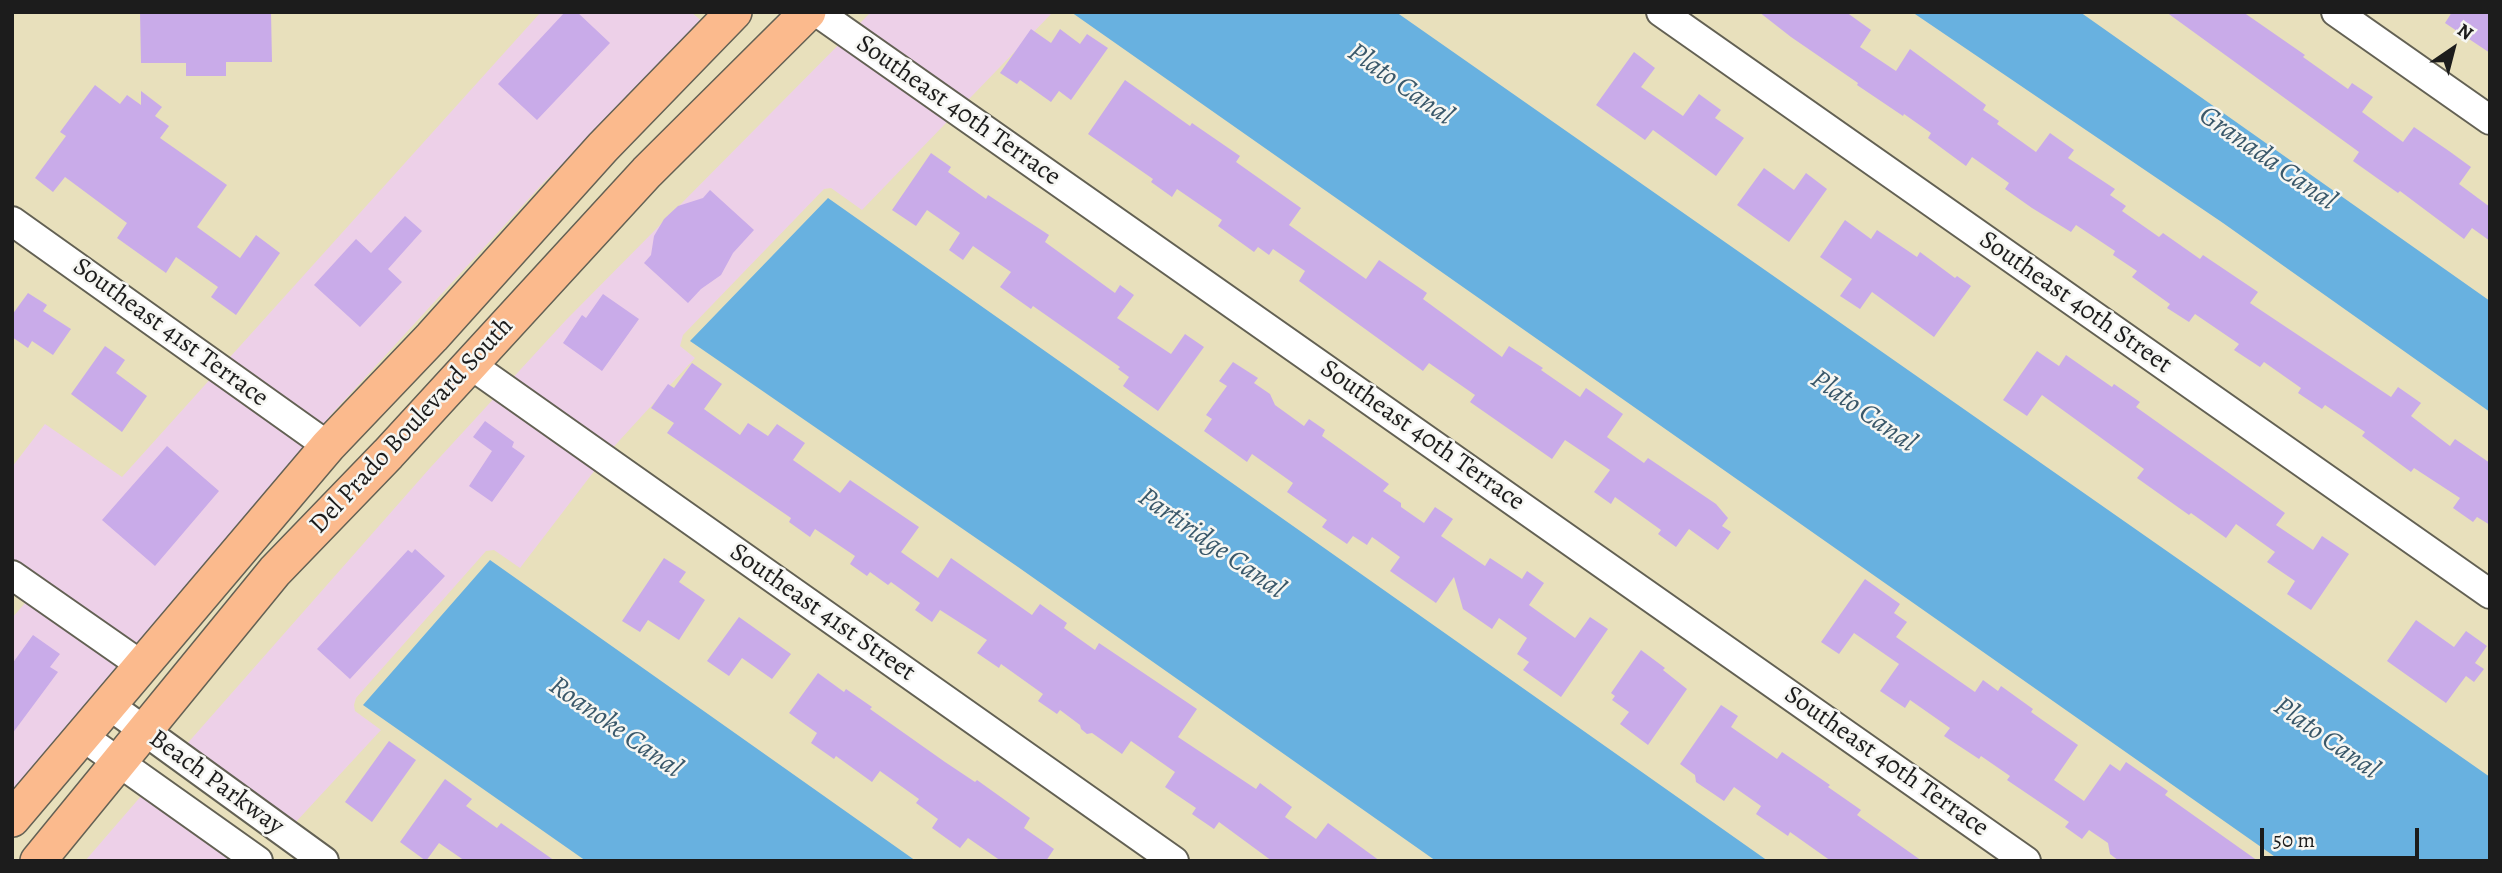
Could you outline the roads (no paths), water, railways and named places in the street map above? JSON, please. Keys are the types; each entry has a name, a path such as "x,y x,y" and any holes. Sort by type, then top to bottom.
{"main road":[{"name":"Del Prado Boulevard South","path":"12,819 328,446 458,308 603,147 734,12"},
{"name":"Del Prado Boulevard South","path":"38,861 275,571 471,365 647,172 808,12"},
{"path":"458,308 457,338 471,365"},
{"path":"275,571 276,545 332,480 328,446"}],"street":[{"name":"Southeast 40th Terrace","path":"817,12 2026,861"},
{"name":"Southeast 40th Street","path":"1661,12 2490,594"},
{"path":"2336,12 2490,120"},
{"name":"Southeast 41st Terrace","path":"12,221 328,446"},
{"name":"Southeast 41st Street","path":"471,365 1174,861"},
{"path":"12,575 141,665"},
{"name":"Beach Parkway","path":"109,705 324,861"},
{"name":"Beach Parkway","path":"82,736 258,861"}],"water":[{"name":"Plato Canal","path":"1071,12 1396,12 2490,777 2490,861 2281,861"},
{"name":"Granada Canal","path":"1912,12 2080,12 2490,301 2490,412 2223,223"},
{"name":"Partiridge Canal","path":"828,198 1768,861 1436,861 1018,567 690,341"},
{"name":"Roanoke Canal","path":"490,560 916,861 586,861 363,705"}]}
